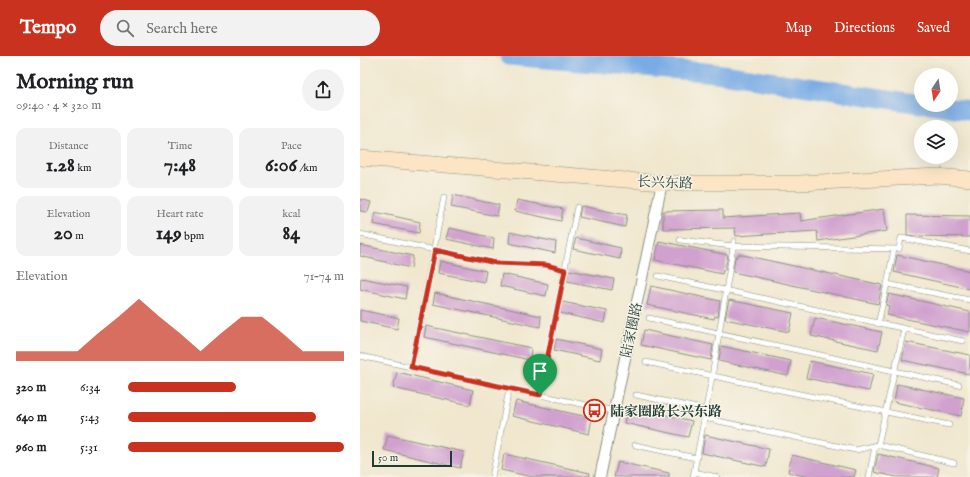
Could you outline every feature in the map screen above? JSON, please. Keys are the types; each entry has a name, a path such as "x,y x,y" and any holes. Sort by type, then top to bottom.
{"main road":[{"name":"长兴东路","path":"361,158 662,183 800,183 938,176 970,179"}],"street":[{"name":"陆家圈路","path":"600,477 662,183"}],"lane":[{"path":"411,367 435,250 444,197"},
{"path":"540,395 577,207"},
{"path":"360,234 496,263 546,265 565,270"},
{"path":"680,240 733,244 899,249 901,238 970,251"},
{"path":"717,477 693,474 712,377 733,244"},
{"path":"878,324 894,249"},
{"path":"658,276 963,341"},
{"path":"887,284 970,300"},
{"path":"649,318 958,384"},
{"path":"869,477 876,445 886,412 904,329"},
{"path":"360,356 614,411"},
{"path":"646,362 712,377 949,425"},
{"path":"492,477 509,389"},
{"path":"636,395 706,410"},
{"path":"704,418 856,450 876,445 954,463"},
{"path":"635,444 696,458"}],"building":[{"path":"453,195 499,205 497,216 451,207"},
{"path":"360,199 371,202 368,212 360,211"},
{"path":"517,200 563,209 561,221 515,211"},
{"path":"581,206 627,215 625,227 579,217"},
{"path":"884,209 887,231 818,241 817,231 736,236 735,228 663,229 663,211 723,210 723,218 800,213 801,221"},
{"path":"375,212 420,222 419,233 373,224"},
{"path":"907,215 970,216 970,237 907,235"},
{"path":"449,228 494,238 493,249 446,239"},
{"path":"510,232 556,242 555,253 509,243"},
{"path":"576,238 621,248 620,259 573,249"},
{"path":"659,241 728,255 725,270 723,270 722,274 655,260"},
{"path":"360,245 413,256 411,268 360,256"},
{"path":"738,254 882,285 878,304 733,272 735,257 737,257"},
{"path":"897,255 970,271 970,289 894,272"},
{"path":"440,261 486,271 484,282 438,273"},
{"path":"569,270 614,279 612,290 567,281"},
{"path":"502,274 548,284 546,296 500,286"},
{"path":"361,278 407,287 405,299 360,289"},
{"path":"651,286 720,301 718,317 715,316 714,319 647,305"},
{"path":"435,293 541,316 540,327 433,304"},
{"path":"889,294 970,312 970,332 887,315 889,306 886,305"},
{"path":"729,300 793,313 789,332 725,319"},
{"path":"562,302 607,311 605,323 560,313"},
{"path":"360,310 399,318 397,329 360,321"},
{"path":"815,318 882,332 878,350 811,336"},
{"path":"426,326 531,348 530,360 424,337"},
{"path":"644,330 713,345 711,360 641,345"},
{"path":"556,339 602,349 600,360 554,350"},
{"path":"906,342 970,355 969,374 902,360"},
{"path":"721,346 791,361 788,376 719,361"},
{"path":"810,361 873,374 869,391 806,378"},
{"path":"397,372 473,390 470,405 393,388"},
{"path":"897,384 964,398 961,416 894,402"},
{"path":"516,401 592,418 589,434 512,416"},
{"path":"628,406 692,421 688,437 624,423"},
{"path":"388,435 464,452 460,468 384,450"},
{"path":"705,435 769,449 766,467 702,453"},
{"path":"504,454 590,473 589,477 533,477 501,470"},
{"path":"878,454 939,468 937,477 897,477 874,472"},
{"path":"792,455 856,470 854,477 808,477 788,472"},
{"path":"618,462 669,473 669,477 614,477"}],"waterway":[{"path":"509,56 716,73 914,103"},
{"path":"958,109 970,111"}],"place":[{"name":"陆家圈路长兴东路","path":"595,411"}],"route":[{"path":"435,250 496,263 546,265 565,270 540,395 411,367 435,250"}]}
